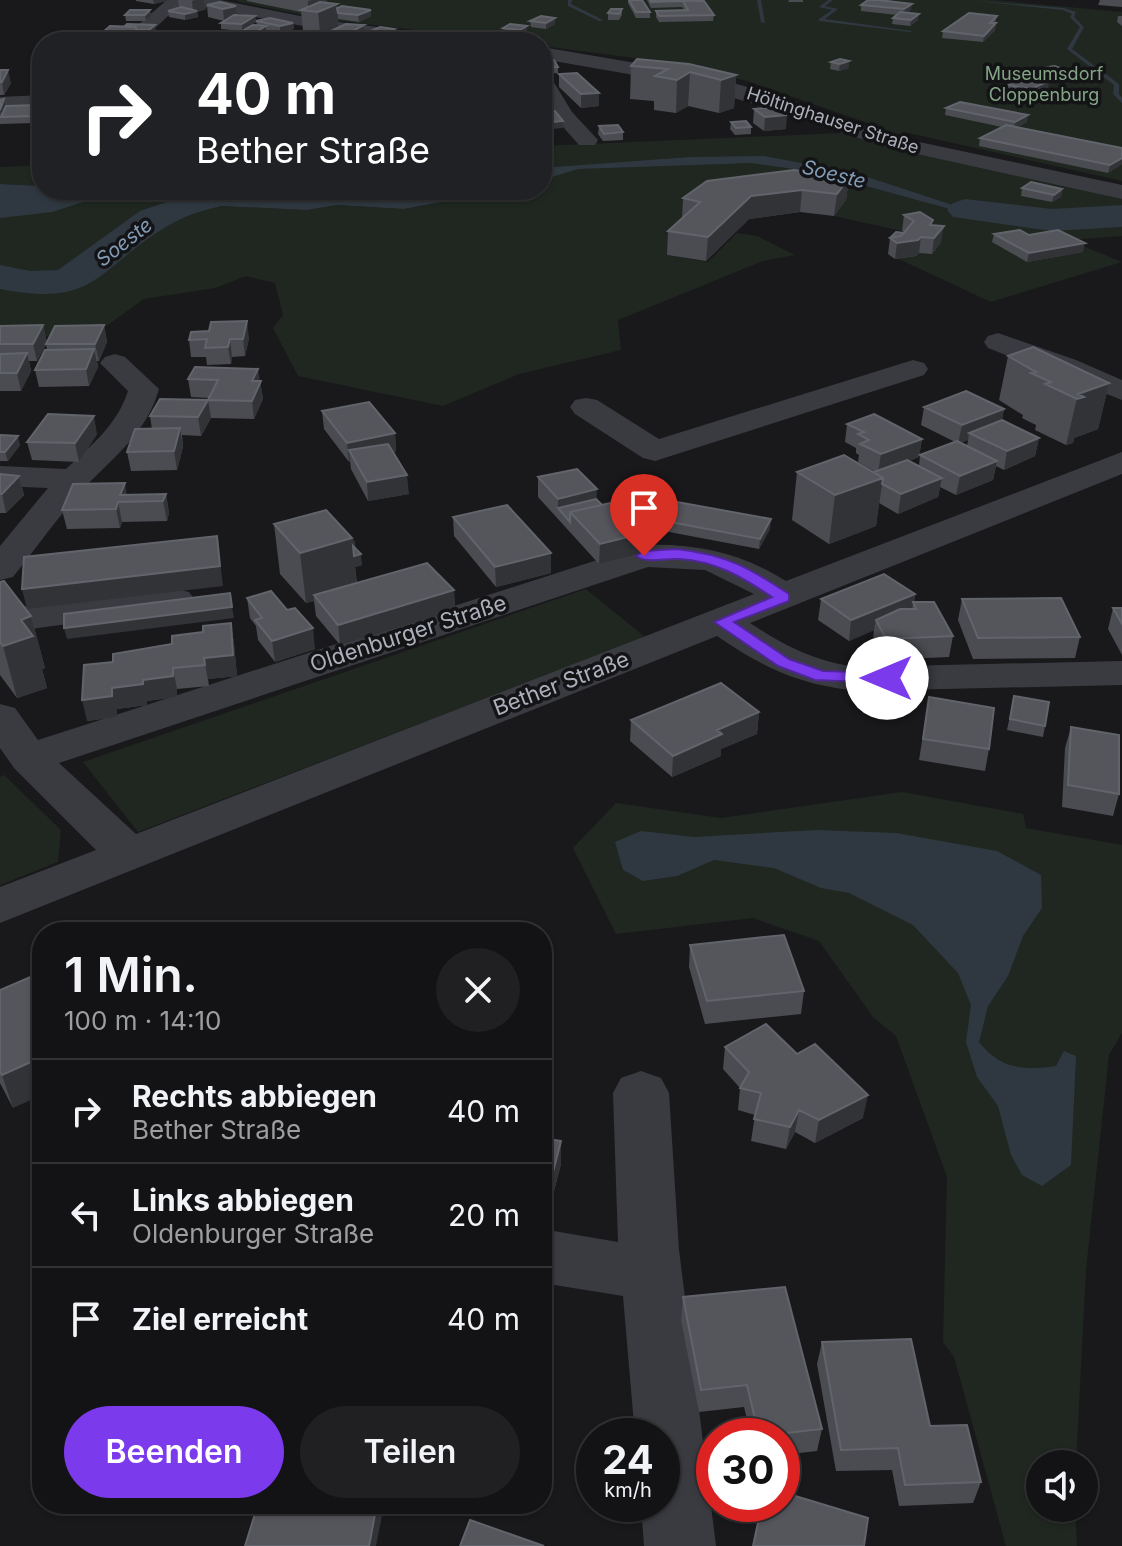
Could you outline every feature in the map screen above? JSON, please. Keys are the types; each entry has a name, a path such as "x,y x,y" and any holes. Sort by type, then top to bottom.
{"street":[{"path":"145,28 177,0"},
{"path":"195,0 315,24 377,32"},
{"path":"552,55 655,71"},
{"name":"Höltinghauser Straße","path":"552,80 640,76 655,71 754,95 866,134 935,152 1122,192"},
{"path":"552,95 564,115 587,140"},
{"path":"0,103 32,101"},
{"path":"552,116 564,115"},
{"path":"998,342 1066,366 1122,391"},
{"path":"0,569 74,479 113,443 140,410 144,389 115,363"},
{"path":"586,407 655,451 913,369"},
{"name":"Bether Straße","path":"0,906 1122,462"},
{"path":"0,476 74,479"},
{"name":"Oldenburger Straße","path":"29,758 644,556 677,554 707,557 740,569 784,597"},
{"path":"0,621 215,596"},
{"path":"722,622 783,662 821,676 858,679 1122,673"},
{"path":"0,717 29,758 128,854"},
{"path":"641,1093 651,1274 680,1546"},
{"path":"552,1258 651,1274"}],"green space":[{"name":"Museumsdorf Cloppenburg","path":"993,0 1122,12 1122,181 904,132 881,143 1122,199 1122,236 1068,240 1122,262 991,302 888,254 899,252 911,236 902,231 834,216 846,200 696,224 666,255 708,262 737,233 757,236 795,255 763,261 618,320 621,350 519,374 443,406 298,376 273,328 283,315 275,283 246,276 215,288 144,299 95,334 0,338 0,218 56,200 198,200 153,215 162,218 220,206 307,210 337,205 404,209 451,200 552,200 552,176 563,171 552,167 552,146 841,133 858,138 879,127 747,81 673,63 552,47 552,32 431,32 317,18 235,1"},
{"path":"32,165 32,186 0,184 0,167"},
{"path":"586,589 645,637 138,832 83,762"},
{"path":"4,775 61,830 58,862 0,885 0,777"},
{"path":"902,792 1023,814 1026,828 1122,845 1122,1033 1109,1055 1086,1270 1077,1450 1026,1450 1026,1522 1076,1522 1077,1546 1006,1546 954,1357 943,1342 947,1177 896,1036 873,1017 819,941 753,918 616,934 573,848 616,803 721,818"}],"water":[{"path":"764,156 855,173 962,208 1052,220 961,212 815,172 751,163 578,169 552,177 552,167 690,157"},
{"path":"0,184 32,186 32,200 83,200 52,212 0,218"},
{"path":"198,200 451,200 404,209 337,205 307,210 220,206 162,218 152,215"},
{"path":"816,830 896,833 997,851 1041,875 1042,908 1023,936 1008,976 988,1006 979,1042 995,1058 1023,1068 1056,1066 1064,1051 1076,1056 1071,1165 1042,1186 1022,1175 1011,1155 998,1106 977,1077 966,1042 971,1005 958,973 913,925 849,893 821,888 774,868 714,860 677,876 643,881 623,870 615,842 641,831 694,837"}],"building":[{"path":"629,0 642,0 650,12 636,12"},
{"path":"650,0 704,1 714,15 659,16 656,11 688,10 683,1"},
{"path":"868,0 912,4 904,9 861,5"},
{"path":"220,2 236,6 223,9 207,5"},
{"path":"320,2 337,4 318,12 301,10"},
{"path":"181,7 197,11 185,14 168,11"},
{"path":"337,8 371,10 358,15 338,13"},
{"path":"611,9 622,9 619,14 608,13"},
{"path":"130,10 150,10 145,15 125,15"},
{"path":"900,12 919,14 911,20 893,18"},
{"path":"969,13 997,16 990,23 996,23 984,36 943,31"},
{"path":"234,15 255,16 242,24 221,23"},
{"path":"541,16 555,18 546,23 530,21"},
{"path":"270,18 293,23 280,26 256,21"},
{"path":"346,24 364,25 351,32 331,31"},
{"path":"510,24 527,26 520,30 503,28"},
{"path":"155,25 149,30 136,30 136,27 125,26"},
{"path":"253,25 266,26 255,32 240,32"},
{"path":"110,26 136,27 136,31 145,31 145,32 103,32"},
{"path":"380,27 394,29 387,32 368,32"},
{"path":"637,59 689,64 736,75 721,80 690,72 677,80 655,76 668,69 631,66"},
{"path":"840,59 849,61 840,64 831,62"},
{"path":"1054,66 1073,72 1057,75 1038,69"},
{"path":"0,70 8,70 2,82 0,82"},
{"path":"577,73 599,93 581,94 559,74"},
{"path":"1027,76 1049,81 1031,89 1008,85"},
{"path":"960,102 1028,115 1015,122 946,108"},
{"path":"32,105 32,116 1,117 6,106"},
{"path":"776,107 787,115 765,117 754,109"},
{"path":"552,111 555,111 563,121 552,122"},
{"path":"746,121 751,127 736,128 731,122"},
{"path":"618,125 623,132 604,134 599,126"},
{"path":"1006,125 1122,148 1122,158 1110,165 980,138"},
{"path":"794,170 849,178 837,194 802,190 751,196 708,237 668,231 700,202 683,198 707,181"},
{"path":"1031,182 1062,189 1054,195 1022,188"},
{"path":"920,212 933,220 930,225 944,226 934,238 921,237 897,243 890,238 901,236 914,221 904,215"},
{"path":"1020,230 1029,235 1058,230 1085,243 1029,253 994,234"},
{"path":"247,321 243,339 230,339 228,347 205,348 207,339 189,340 191,332 209,331 211,322"},
{"path":"43,325 33,344 0,344 0,326"},
{"path":"104,325 95,344 46,344 55,326"},
{"path":"1033,347 1109,383 1078,394 1084,397 1077,399 1045,384 1051,382 1031,373 1036,372 1008,356"},
{"path":"94,349 86,369 35,370 45,350"},
{"path":"27,353 17,373 0,373 0,354"},
{"path":"195,367 258,369 252,381 261,381 252,401 208,400 218,380 188,379"},
{"path":"966,391 1004,409 962,425 924,407"},
{"path":"160,399 208,400 198,417 150,416"},
{"path":"369,402 395,433 347,443 322,411"},
{"path":"48,414 94,416 75,443 27,442"},
{"path":"874,414 922,439 881,454 860,444 869,440 858,434 864,432 847,424"},
{"path":"1002,420 1039,438 1007,451 969,433"},
{"path":"180,428 174,451 127,452 135,429"},
{"path":"0,435 18,436 5,452 0,452"},
{"path":"957,441 997,461 960,476 920,455"},
{"path":"388,444 407,475 367,482 349,450"},
{"path":"844,455 883,478 835,495 797,472"},
{"path":"907,460 942,478 901,494 882,484 883,478 874,472"},
{"path":"577,469 597,489 558,499 538,477"},
{"path":"0,474 19,476 2,494 0,494"},
{"path":"125,483 120,495 166,494 163,501 118,502 116,509 62,510 73,484"},
{"path":"596,499 602,505 570,512 570,522 558,508"},
{"path":"677,502 771,519 760,539 665,521"},
{"path":"610,503 640,534 600,544 570,512"},
{"path":"507,505 551,553 495,567 453,517"},
{"path":"326,510 352,538 300,553 274,524"},
{"path":"217,536 220,566 22,589 24,557"},
{"path":"427,563 454,590 338,625 314,595"},
{"path":"884,574 915,594 851,620 821,599"},
{"path":"4,581 31,616 21,620 33,636 3,646 0,642 0,582"},
{"path":"271,591 287,610 295,608 313,628 272,641 255,620 262,618 247,598"},
{"path":"230,593 232,607 64,628 64,614"},
{"path":"1061,598 1080,637 978,638 962,599"},
{"path":"913,602 934,602 953,636 886,639 876,620 900,609 916,609"},
{"path":"1113,608 1122,608 1122,624"},
{"path":"231,623 233,655 204,658 205,665 173,668 173,676 112,688 112,696 82,700 84,665 113,662 113,654 172,644 172,636 203,632 203,626"},
{"path":"721,683 759,712 717,730 722,734 673,756 631,720"},
{"path":"1014,696 1049,702 1045,726 1010,719"},
{"path":"929,697 994,708 989,749 923,739"},
{"path":"1071,727 1119,735 1119,794 1068,785"},
{"path":"784,935 804,991 707,1001 690,945"},
{"path":"32,976 32,1062 2,1075 0,1072 0,990"},
{"path":"766,1024 797,1054 815,1044 868,1095 819,1120 799,1110 790,1127 754,1119 761,1093 740,1088 749,1072 725,1047"},
{"path":"552,1140 561,1141 552,1176"},
{"path":"785,1287 822,1429 800,1431 800,1418 755,1418 747,1385 701,1390 683,1297"},
{"path":"911,1339 930,1426 967,1425 981,1482 905,1485 898,1448 841,1450 822,1342"},
{"path":"800,1497 868,1518 864,1546 753,1546 758,1522 800,1522"},
{"path":"255,1514 375,1514 369,1546 245,1546"},
{"path":"470,1520 544,1546 460,1546"}],"waterway":[{"path":"570,0 569,5 601,20"},
{"path":"759,0 763,22"},
{"path":"831,0 821,7 836,9 821,20 910,31"},
{"path":"856,0 879,3"},
{"path":"968,0 1064,9 1074,13 1072,17 1082,27 1069,49 1117,85 1116,94 1122,101"},
{"name":"Soeste","path":"0,277 30,283 71,279 86,271 153,219 207,200"},
{"name":"Soeste","path":"965,210 1052,220 1122,216"}],"route":[{"path":"644,556 677,554 707,557 740,569 784,597 722,622 783,662 821,676 887,678"}]}
